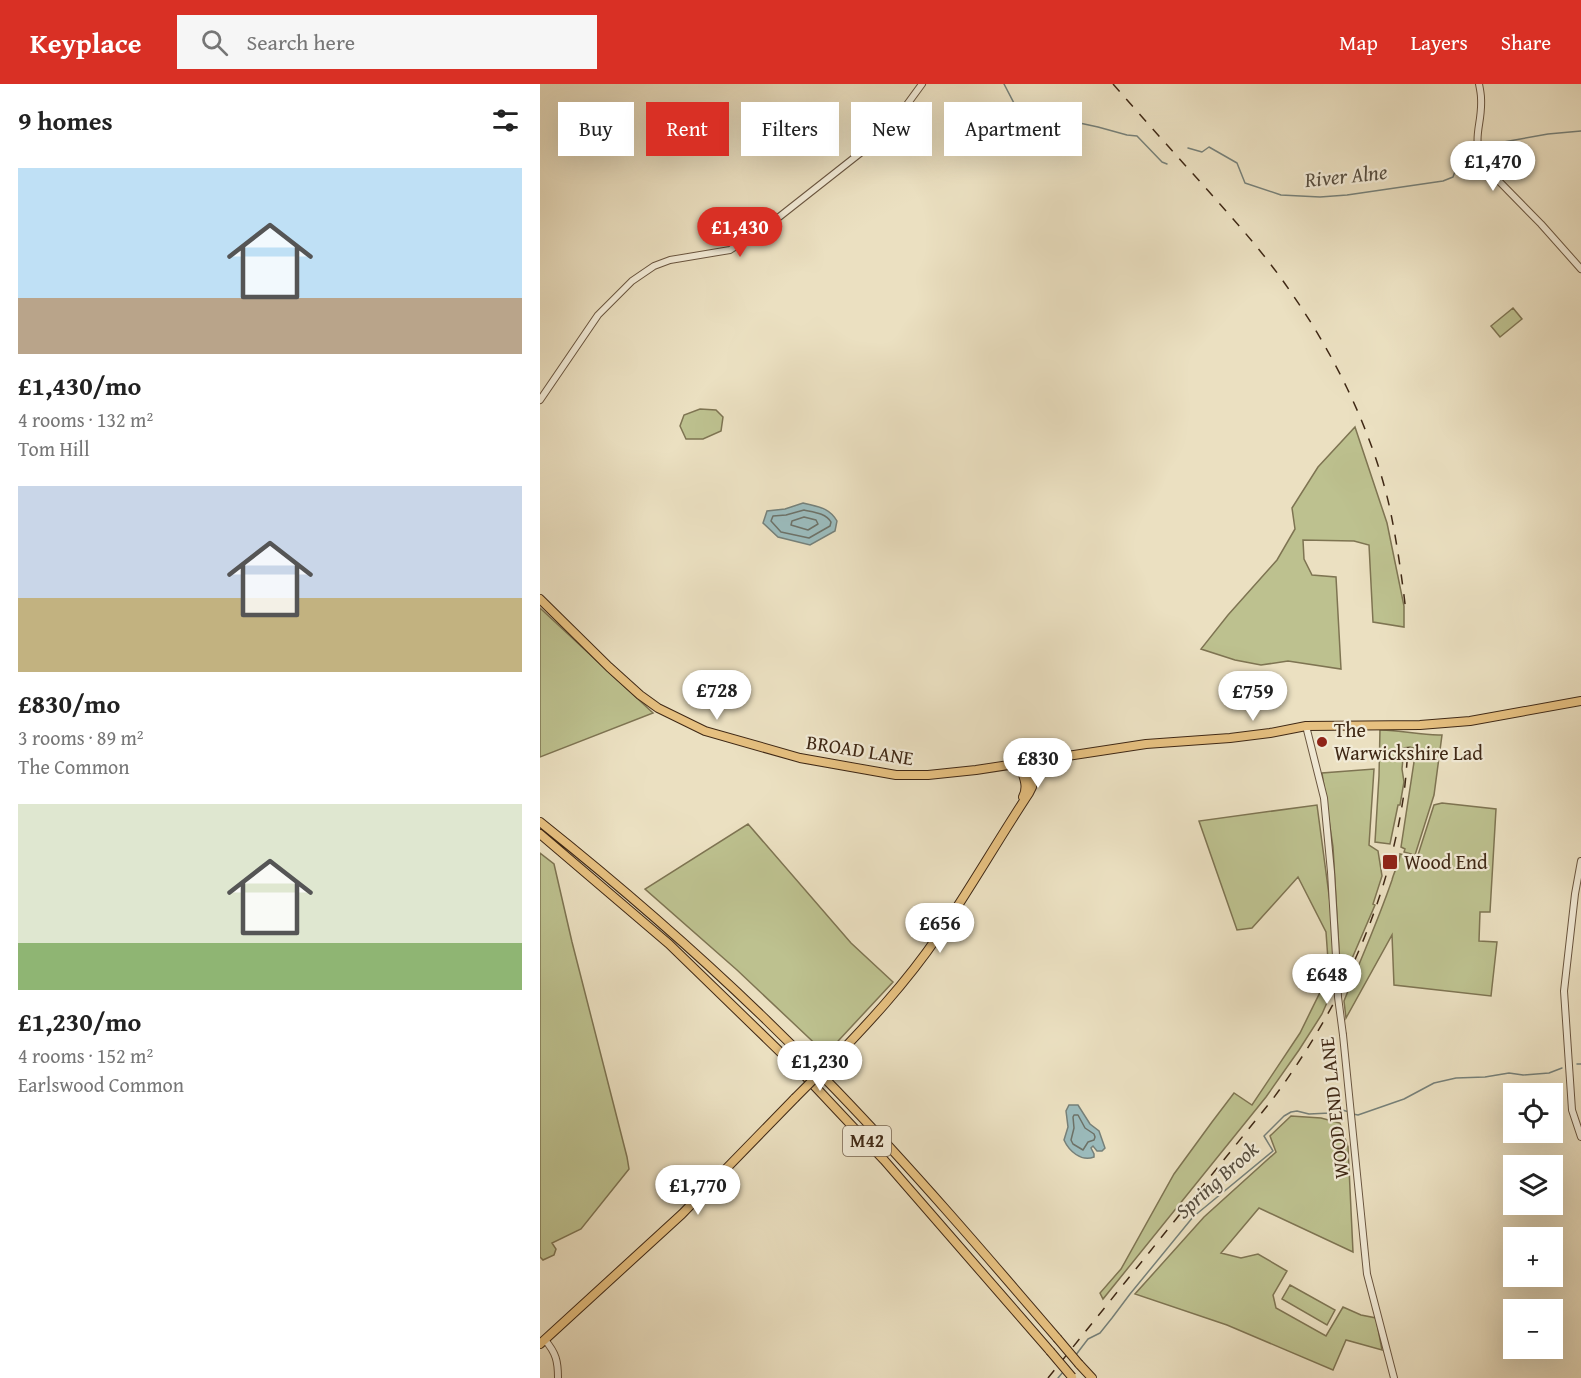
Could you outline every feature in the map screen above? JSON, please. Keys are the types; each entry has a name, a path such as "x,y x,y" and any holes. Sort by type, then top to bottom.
{"highway":[{"name":"M42","path":"540,822 672,932 812,1066 930,1192 1092,1378"},
{"name":"M42","path":"540,834 669,944 807,1078 884,1160 1073,1377"}],"main road":[{"name":"BROAD LANE","path":"540,599 640,695 658,708 705,731 800,758 896,775 928,776 1146,744 1230,738 1306,726 1459,722 1581,700"},
{"path":"542,1342 682,1214 880,1009 938,937 1029,793 1032,787 1031,762"},
{"path":"1016,812 1026,792 1026,783 1019,764"}],"street":[{"path":"540,400 598,315 632,281 654,266 670,260 730,250 774,221 886,132 922,84"},
{"path":"1479,84 1481,99 1477,142 1484,164 1581,269"},
{"name":"WOOD END LANE","path":"1306,726 1324,798 1338,997 1367,1274 1394,1378"},
{"path":"1581,861 1564,991 1572,1110 1581,1137"},
{"path":"542,1342 554,1351 558,1365 558,1378"}],"green space":[{"path":"1513,308 1522,319 1500,337 1491,326"},
{"path":"700,409 716,410 723,417 721,431 703,439 686,439 680,426 684,415"},
{"path":"1355,427 1387,523 1404,606 1404,627 1373,622 1369,545 1354,541 1303,540 1304,559 1312,575 1336,577 1341,669 1288,661 1261,665 1235,660 1201,649 1277,560 1295,529 1292,508 1318,467"},
{"path":"540,608 653,713 540,757"},
{"path":"1380,729 1442,735 1434,795 1415,855 1404,852 1405,849 1401,847 1416,749 1410,747 1404,748 1402,769 1404,782 1390,844 1375,842"},
{"path":"1374,769 1369,845 1378,851 1382,876 1373,904 1375,905 1341,984 1333,847 1322,773"},
{"path":"1442,803 1496,809 1490,912 1480,912 1479,941 1497,942 1491,996 1394,985 1392,935 1346,1018 1344,1001 1381,911 1400,854 1417,858 1434,805"},
{"path":"1317,805 1331,910 1336,968 1333,989 1322,1014 1266,1097 1103,1299 1100,1293 1121,1269 1174,1174 1234,1093 1252,1105 1300,1033 1329,974 1326,932 1298,877 1252,928 1237,930 1199,821"},
{"path":"748,824 851,943 893,982 826,1054 737,970 645,889"},
{"path":"540,853 554,864 629,1169 581,1229 552,1243 556,1249 554,1255 543,1260 540,1257"},
{"path":"1291,1116 1321,1118 1340,1123 1348,1147 1353,1252 1259,1208 1221,1253 1241,1258 1258,1254 1287,1271 1273,1295 1276,1308 1326,1336 1343,1307 1361,1315 1376,1318 1382,1350 1346,1340 1333,1370 1227,1325 1135,1294 1204,1217 1276,1152 1270,1136"},
{"path":"1290,1285 1335,1310 1327,1325 1282,1299"}],"water":[{"path":"803,503 823,508 834,516 837,521 835,531 810,545 778,537 763,523 767,511 785,509"},
{"path":"1069,1105 1078,1105 1090,1124 1099,1131 1105,1148 1097,1151 1093,1146 1091,1148 1094,1157 1080,1157 1069,1148 1064,1140 1068,1127 1066,1111"}],"waterway":[{"name":"River Alne","path":"1004,84 1018,111 1028,115 1038,114 1137,136 1162,162 1167,164"},
{"name":"River Alne","path":"1481,146 1548,134 1581,131"},
{"name":"River Alne","path":"1188,148 1202,152 1209,147 1237,163 1245,183 1281,195 1320,197 1443,181 1453,177 1458,155 1472,148"},
{"name":"Spring Brook","path":"1353,1114 1358,1115 1404,1099 1434,1083 1456,1078 1509,1073 1523,1075 1549,1073 1562,1068"},
{"name":"Spring Brook","path":"1075,1356 1088,1339 1100,1333 1193,1217 1273,1151 1264,1136 1284,1116 1297,1111 1309,1114 1330,1113 1339,1109 1349,1112"},
{"name":"Spring Brook","path":"1058,1378 1063,1372"}],"railway":[{"path":"1113,84 1260,250 1307,316 1337,368 1363,424 1383,480 1395,535 1406,612"},
{"path":"1048,1378 1272,1100 1319,1030 1357,955 1386,876 1404,793 1408,747"}],"place":[{"name":"The Warwickshire Lad","path":"1322,742"},
{"name":"Wood End","path":"1390,862"}]}
